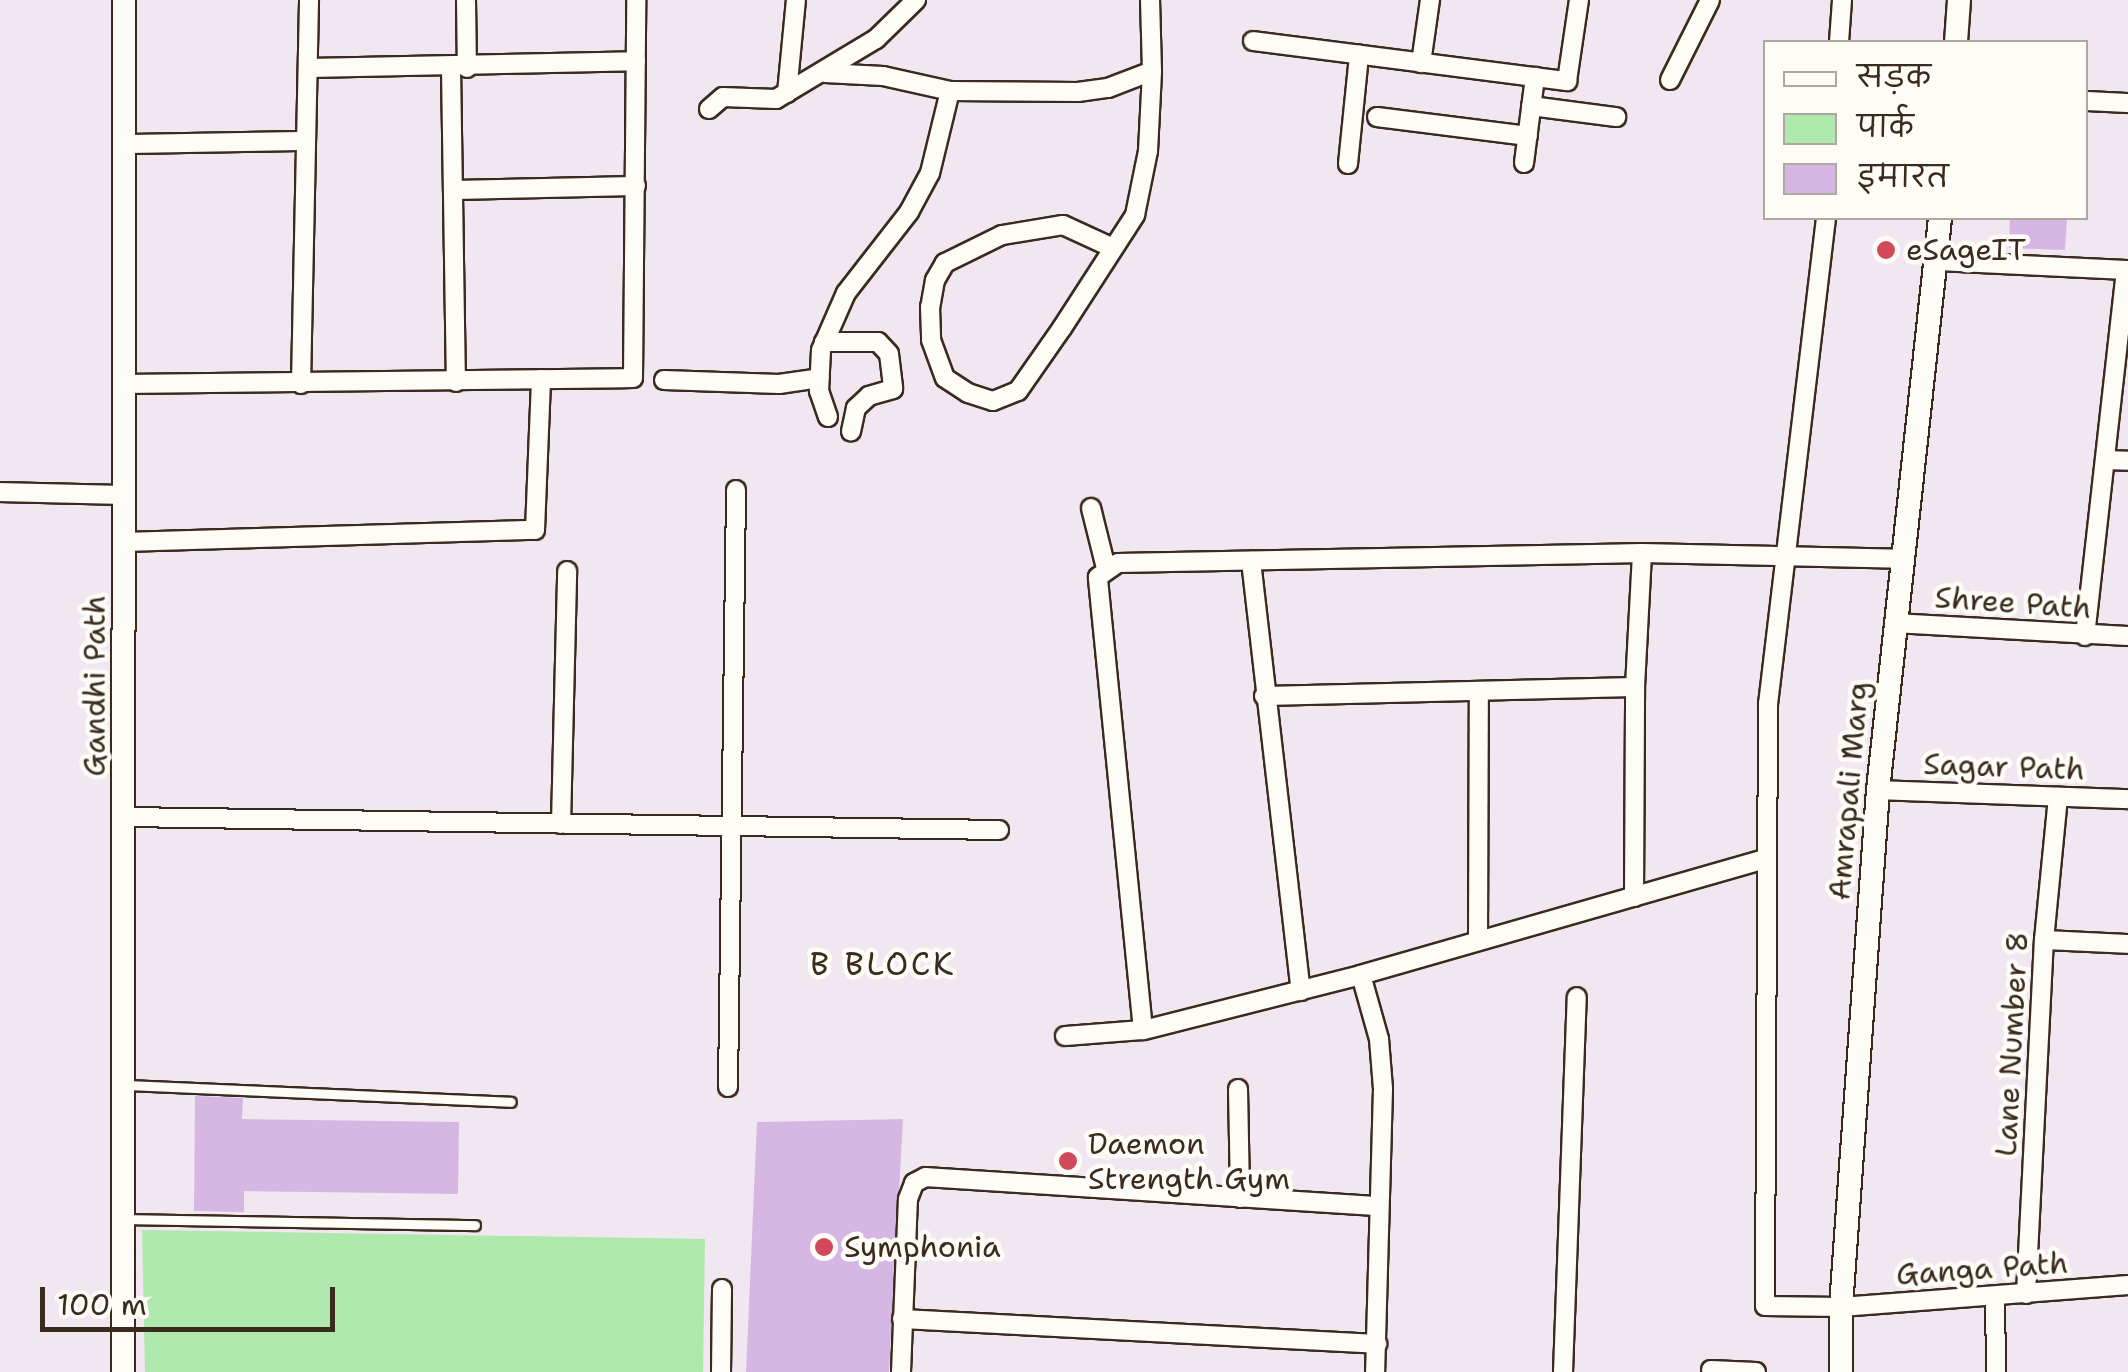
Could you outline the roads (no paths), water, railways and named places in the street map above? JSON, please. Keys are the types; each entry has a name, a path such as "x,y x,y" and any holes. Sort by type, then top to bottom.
{"street":[{"name":"Gandhi Path","path":"123,1372 124,0"},
{"path":"301,384 309,0"},
{"path":"456,382 453,190 466,0"},
{"path":"123,384 633,378 636,0"},
{"path":"787,93 796,0"},
{"path":"709,110 723,97 776,99 825,73 876,39 916,0"},
{"path":"1113,248 1096,237 1063,226 1002,235 945,263 934,280 930,307 931,340 945,378 968,393 994,401 1018,391 1135,215 1143,190 1152,71 1150,0"},
{"path":"1421,63 1430,0"},
{"path":"1253,42 1567,81 1578,0"},
{"path":"1670,80 1710,0"},
{"path":"1839,40 1842,0"},
{"path":"1956,40 1960,0"},
{"path":"1348,164 1359,55"},
{"path":"310,68 459,68 636,61"},
{"path":"825,73 883,76 950,92 1078,92 1108,88 1152,71"},
{"path":"1524,163 1535,77"},
{"path":"828,416 820,378 824,342 846,293 909,212 930,173 950,92"},
{"path":"2088,101 2128,102"},
{"path":"1532,106 1616,117"},
{"path":"1376,117 1528,136"},
{"path":"125,144 305,141"},
{"path":"453,190 636,186"},
{"path":"1065,1036 1143,1030 1302,990 1766,859 1768,703 1826,220"},
{"name":"Amrapali Marg","path":"1842,1372 1841,1306 1878,790 1900,558 1940,220"},
{"path":"1936,261 2127,270 2085,636"},
{"path":"824,342 878,342 889,354 893,389 868,396 856,408 851,431"},
{"path":"664,380 779,384 820,378"},
{"path":"124,542 535,530 541,379"},
{"path":"2105,460 2128,461"},
{"path":"728,1087 736,490"},
{"path":"0,492 125,495"},
{"path":"1091,508 1106,568"},
{"path":"1634,898 1635,686 1642,553"},
{"path":"1143,1030 1098,577 1106,568 1118,563 1642,553 1900,558"},
{"path":"1251,561 1264,696 1302,990"},
{"path":"561,824 568,571"},
{"name":"Shree Path","path":"1894,623 2128,636"},
{"path":"1264,696 1635,686"},
{"path":"1478,939 1479,690"},
{"name":"Sagar Path","path":"1878,790 2128,799"},
{"name":"Lane Number 8","path":"2026,1294 2044,940 2058,797"},
{"path":"125,816 999,830"},
{"name":"Ganga Path","path":"1766,859 1765,1306 1841,1306 2128,1285"},
{"path":"2044,940 2128,944"},
{"path":"1362,974 1379,1039 1384,1090 1374,1372"},
{"path":"1563,1372 1577,997"},
{"path":"1238,1089 1240,1198"},
{"path":"900,1372 908,1199 914,1183 926,1178 1378,1206"},
{"path":"721,1372 722,1289"},
{"path":"1995,1297 1996,1372"},
{"path":"902,1319 1376,1344"},
{"path":"1711,1370 1756,1372"}],"lane":[{"path":"124,1085 511,1102"},
{"path":"124,1220 475,1225"}],"place":[{"name":"eSageIT","path":"1886,250"},
{"name":"Daemon Strength Gym","path":"1068,1161"},
{"name":"Symphonia","path":"824,1247"}],"district":[{"name":"B BLOCK","path":"883,964"}]}
